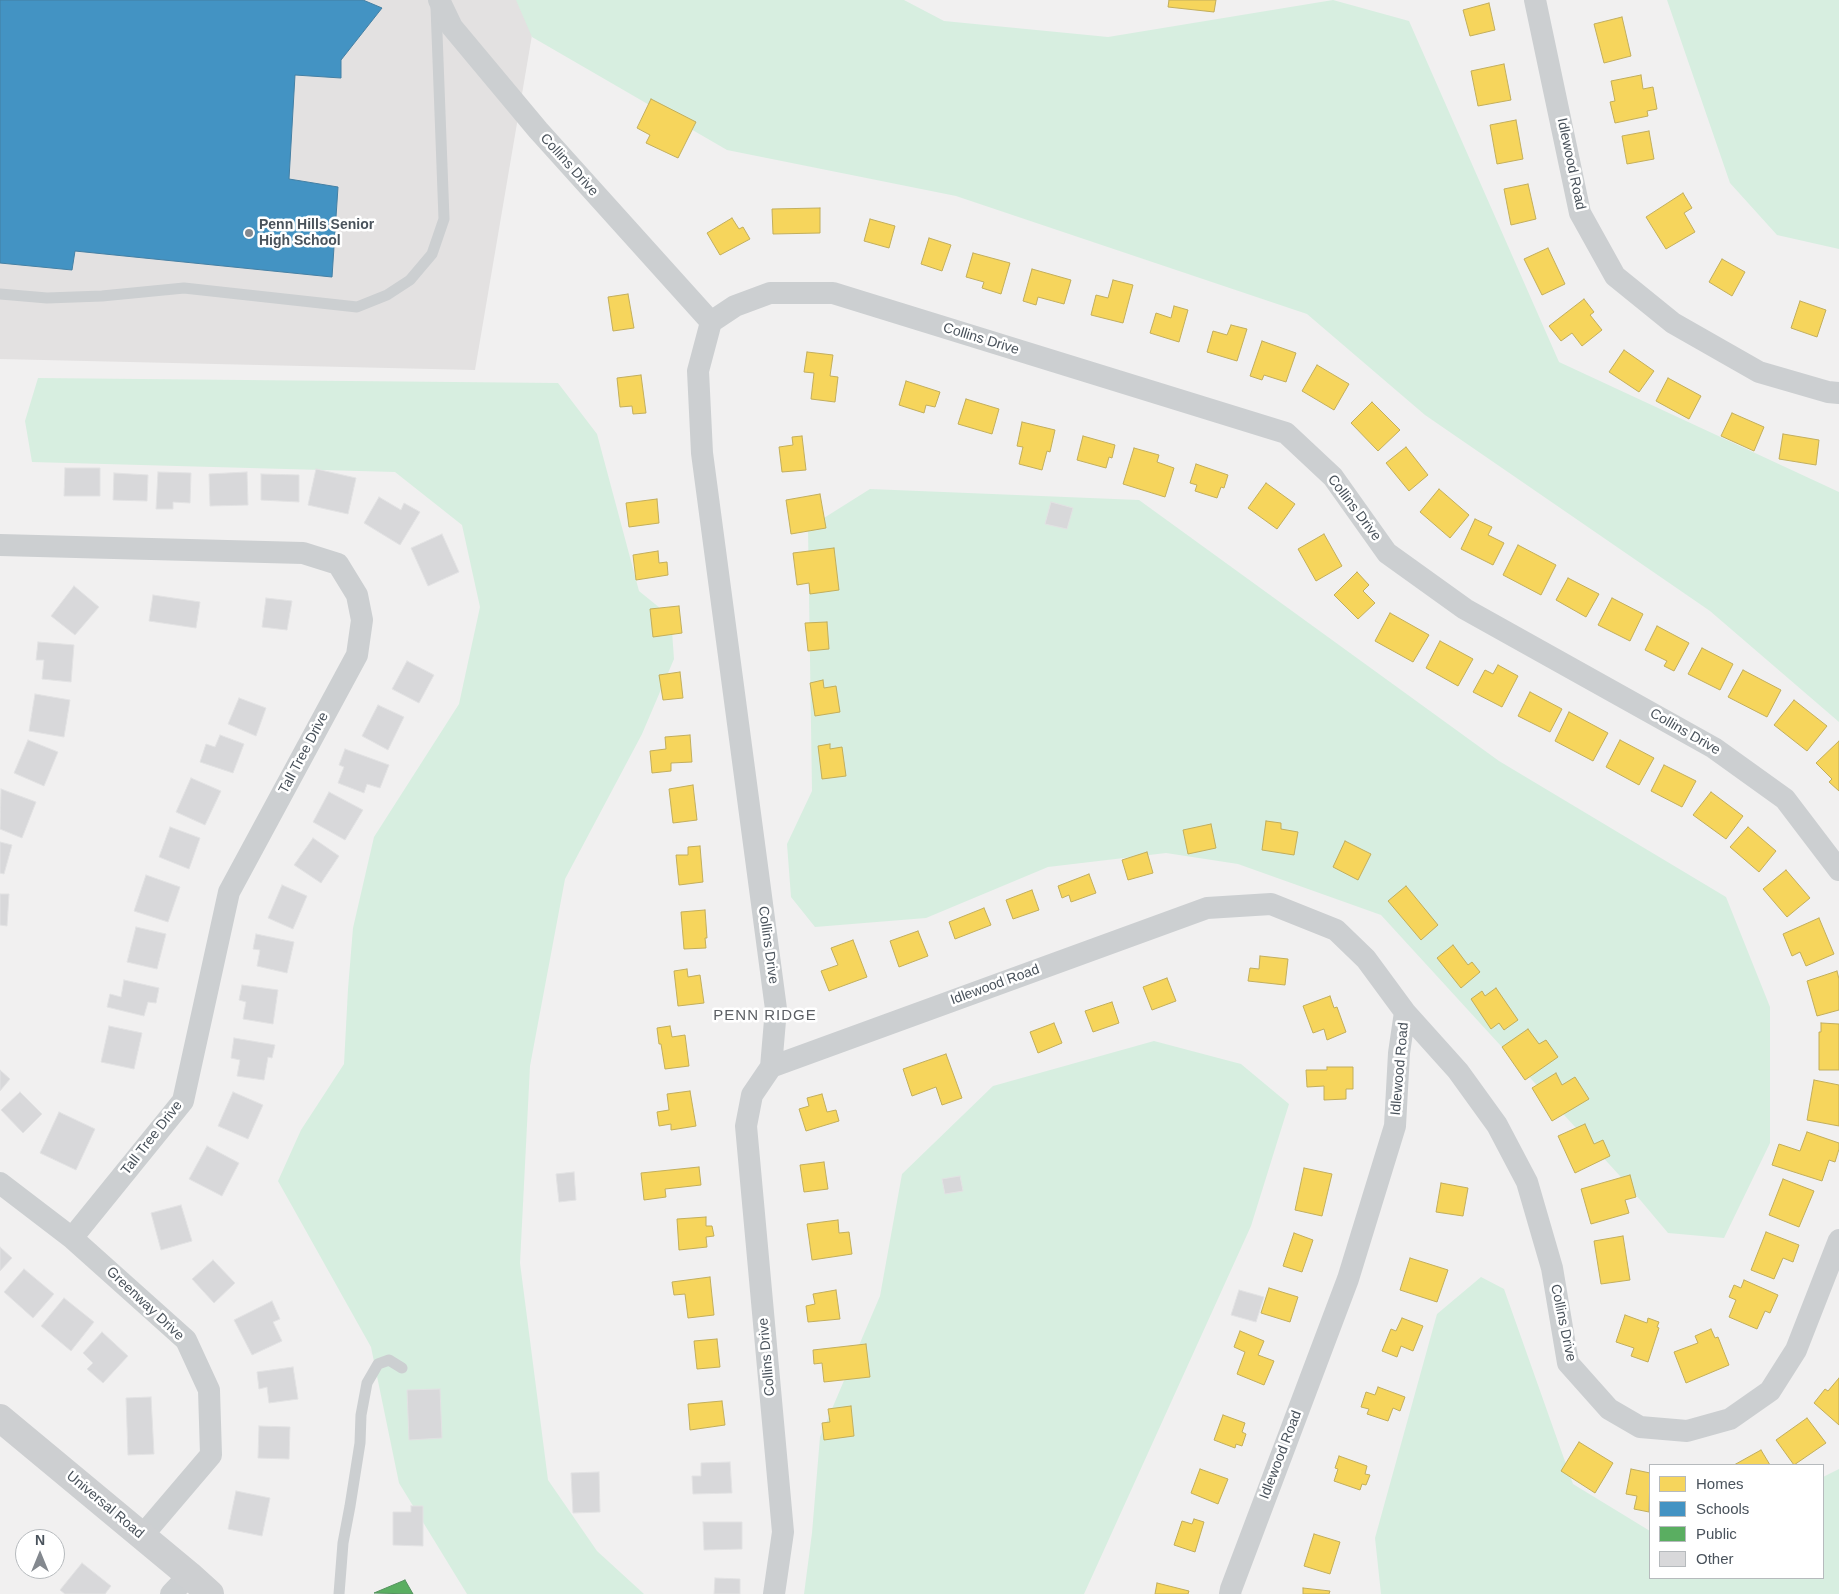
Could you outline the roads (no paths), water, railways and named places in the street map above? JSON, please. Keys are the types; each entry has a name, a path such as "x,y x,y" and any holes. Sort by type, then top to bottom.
{"street":[{"name":"Collins Drive","path":"439,0 452,27 538,130 711,322"},
{"name":"Idlewood Road","path":"1535,0 1580,213 1615,276 1673,324 1759,372 1828,392 1839,393"},
{"name":"Collins Drive","path":"774,1594 783,1532 746,1126 752,1095 771,1067 776,1009 702,453 698,371 711,322 735,306 770,293 833,293 1286,433 1333,477 1387,553 1465,609 1714,748 1785,799 1839,870"},
{"name":"Tall Tree Drive","path":"0,545 303,553 338,564 357,595 362,620 357,655 230,892 183,1101 72,1238"},
{"name":"Idlewood Road","path":"771,1067 1207,908 1271,904 1336,930 1366,959 1405,1012 1399,1053 1395,1126 1348,1279 1230,1589 1230,1594"},
{"name":"Collins Drive","path":"1405,1012 1458,1071 1491,1117 1527,1182 1552,1268 1568,1363 1609,1410 1640,1427 1687,1432 1730,1419 1770,1391 1796,1350 1839,1240"},
{"name":"Greenway Drive","path":"0,1183 72,1238 186,1340 209,1390 211,1455 142,1536"},
{"name":"Universal Road","path":"0,1418 142,1536 180,1584 210,1594"}],"lane":[{"path":"0,294 47,298 102,296 184,288 357,307 387,295 410,280 432,254 444,219 435,0"},
{"path":"339,1594 343,1543 360,1443 361,1415 367,1383 378,1364 388,1360 402,1368"}],"place":[{"name":"Penn Hills Senior High School","path":"249,233"}],"district":[{"name":"PENN RIDGE","path":"765,1016"}]}
